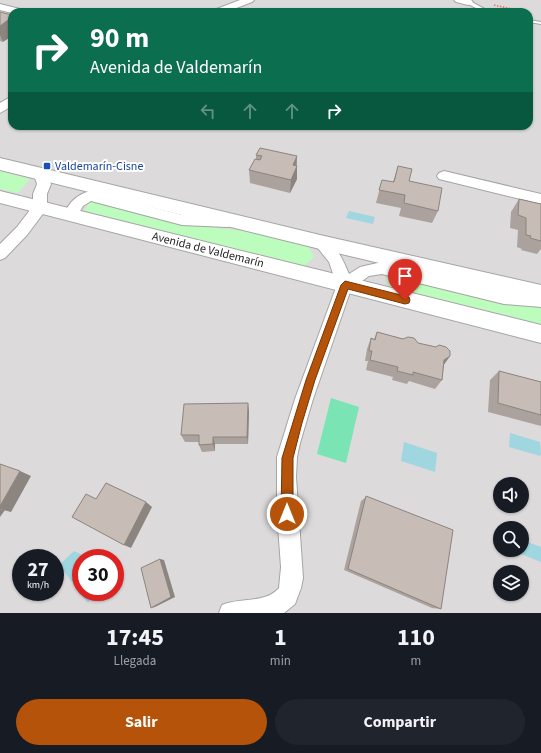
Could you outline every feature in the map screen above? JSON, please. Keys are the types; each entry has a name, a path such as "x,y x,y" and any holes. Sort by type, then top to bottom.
{"street":[{"path":"228,8 249,0"},
{"name":"Avenida de Valdemarín","path":"0,164 320,242 541,293"},
{"path":"0,254 22,231 44,184 41,175"},
{"path":"444,176 541,199"},
{"name":"Avenida de Valdemarín","path":"71,214 74,206 80,200 90,196 182,220 239,222"},
{"name":"Avenida de Valdemarín","path":"0,197 35,201 71,214 541,334"},
{"path":"320,242 335,260 345,285"},
{"path":"230,613 257,612 273,608 287,608 292,574 287,514 287,458 296,423 310,380 345,285 365,271 382,268 504,297 541,300"}],"lane":[{"path":"463,1 479,8"}],"shaded area":[{"path":"0,0 541,0 541,613 0,613"}],"green space":[{"path":"0,171 30,179 18,193 0,189"},
{"path":"92,199 182,224 253,232 309,247 314,257 304,266 84,211"},
{"path":"393,274 506,302 541,307 541,324 390,287 386,279"},
{"path":"331,398 359,407 346,463 317,454"}],"water":[{"path":"349,211 375,217 373,224 346,218"},
{"path":"510,433 540,442 540,456 509,447"},
{"path":"404,442 437,453 435,472 401,461"},
{"path":"529,543 541,547 541,562 528,557"},
{"path":"72,553 72,582 64,572 64,560"}],"building":[{"path":"0,12 8,14 8,20 0,26"},
{"path":"260,148 297,156 293,165 297,166 291,180 249,170 255,159 260,160 262,156 256,155"},
{"path":"398,166 412,169 409,181 442,188 438,211 404,203 405,195 379,190 382,180 394,182"},
{"path":"519,199 541,204 541,241 530,238 531,236 526,235 526,218 518,215"},
{"path":"377,332 403,339 408,337 414,338 418,343 436,347 439,345 446,347 450,351 450,356 444,360 442,380 413,372 413,375 397,371 398,367 370,360 372,351 369,351 371,338 375,340"},
{"path":"499,371 541,382 541,415 498,403"},
{"path":"248,403 247,437 213,437 213,444 199,445 199,435 181,435 184,404"},
{"path":"0,464 20,471 0,506"},
{"path":"106,483 146,502 124,545 72,517 86,494 96,499"},
{"path":"366,496 453,530 441,609 348,569"},
{"path":"160,559 171,597 151,608 141,568"}],"place":[{"name":"Valdemarín-Cisne","path":"47,166"}],"route":[{"path":"287,514 287,458 296,423 310,380 345,285 405,300"}]}
